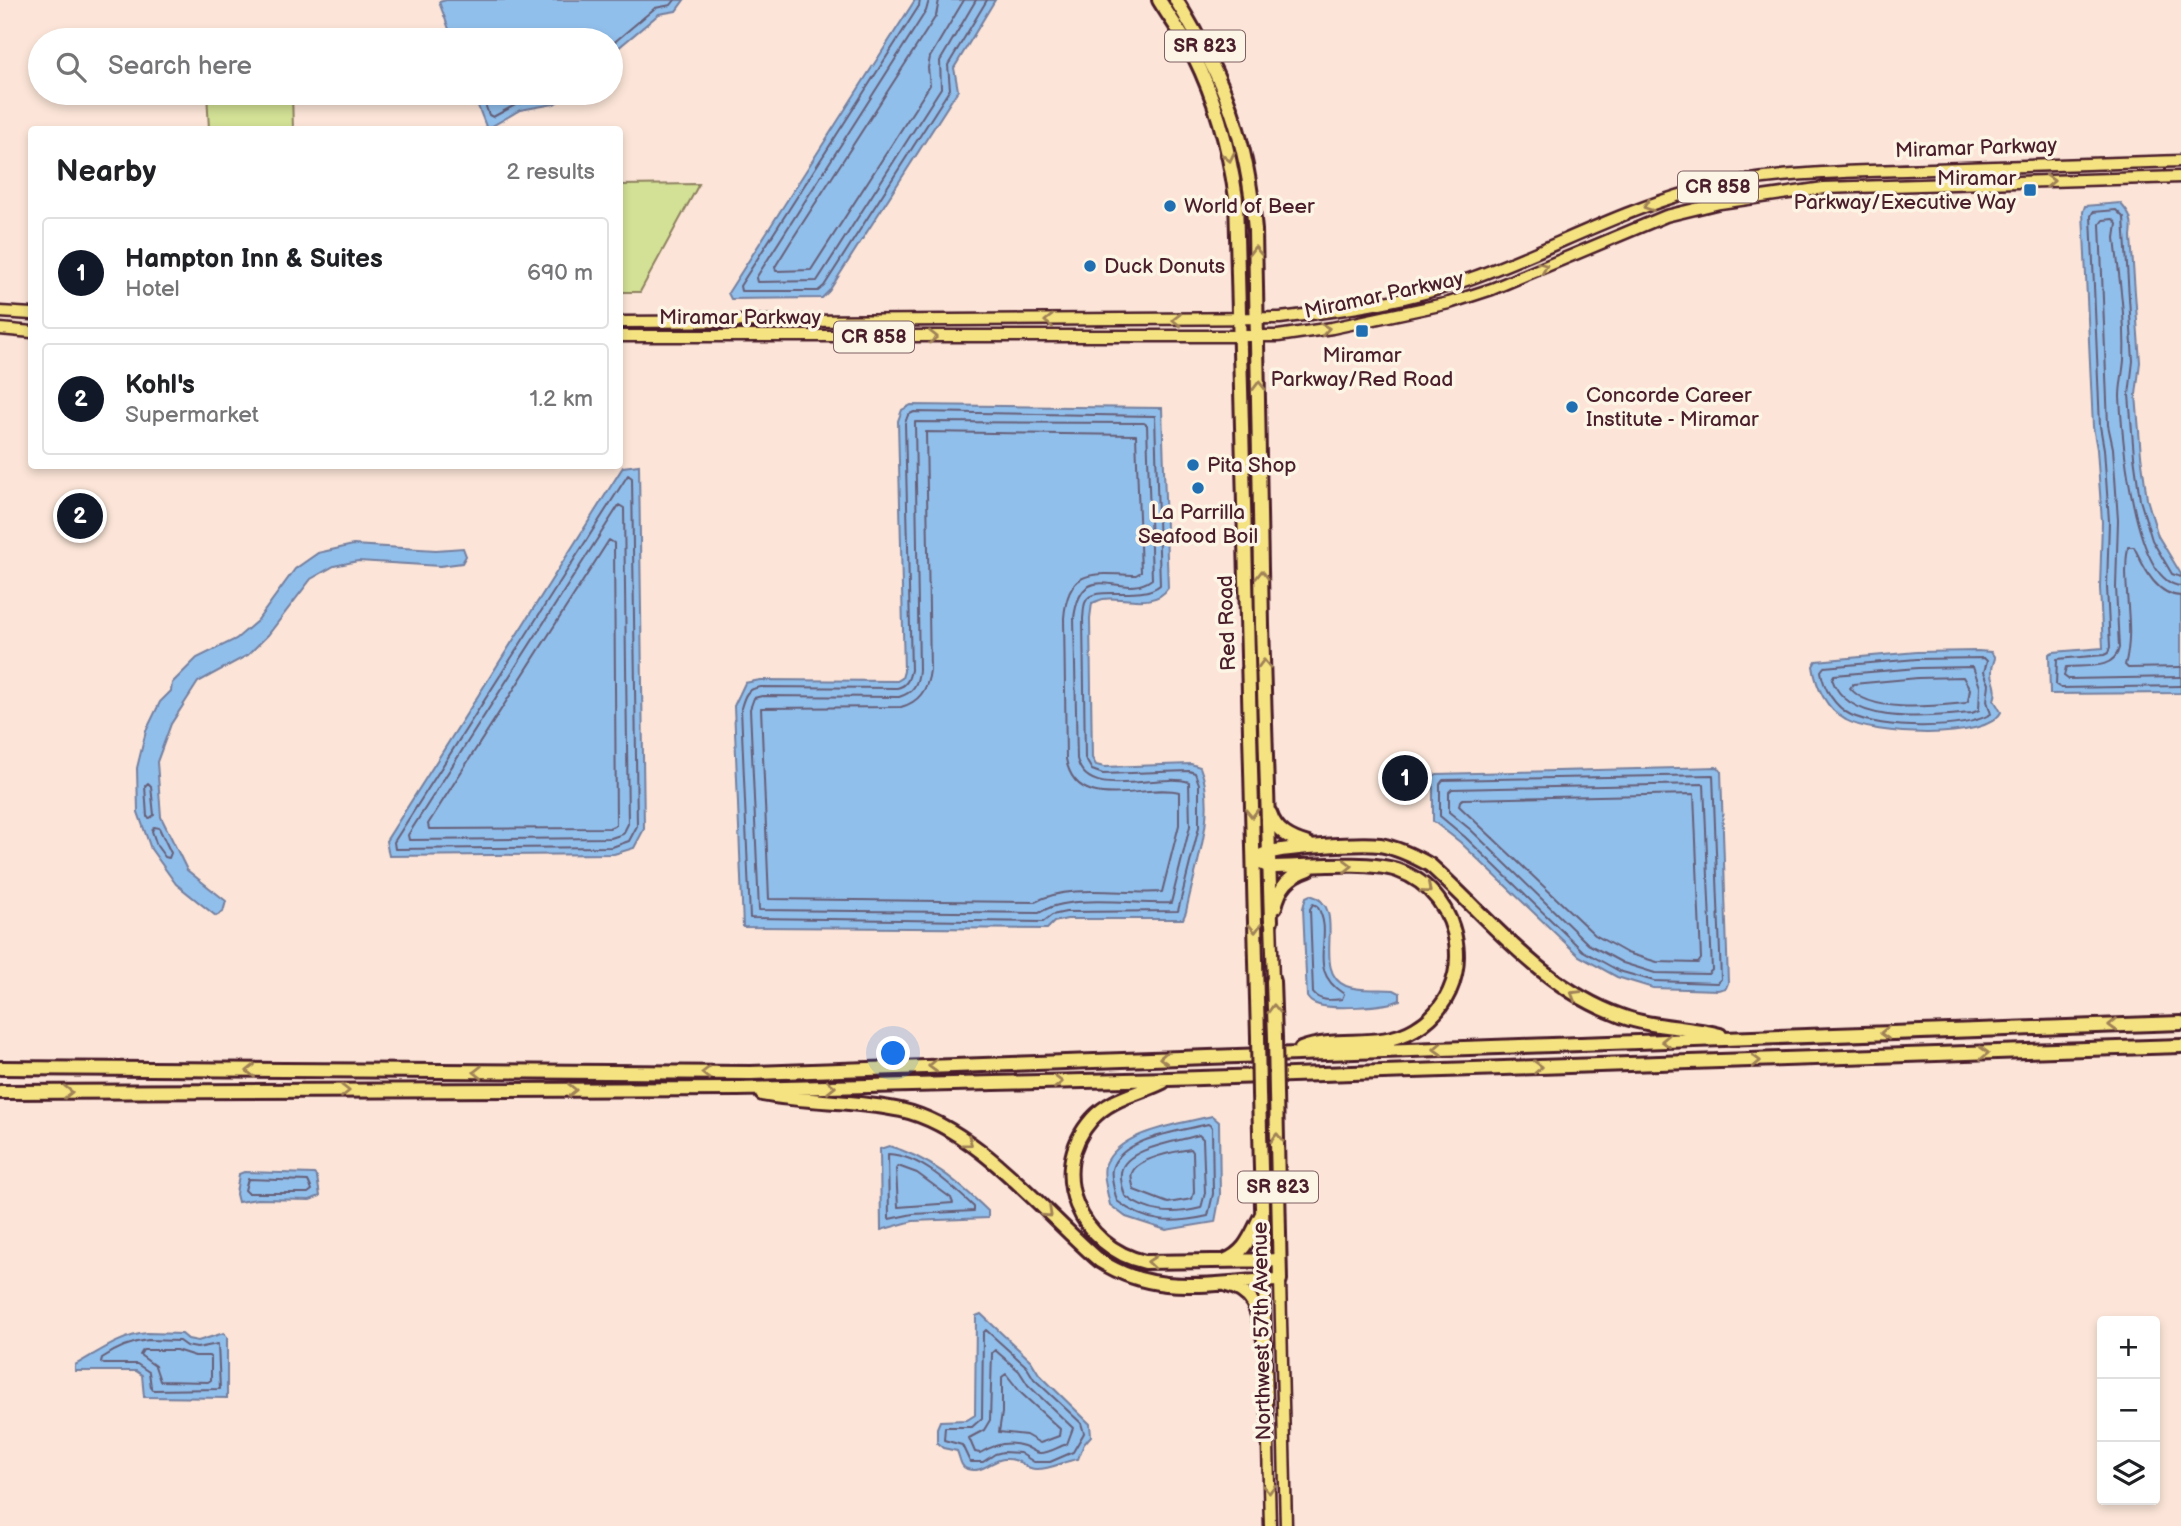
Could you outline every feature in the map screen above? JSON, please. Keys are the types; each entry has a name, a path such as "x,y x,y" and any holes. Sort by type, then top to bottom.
{"highway":[{"name":"Red Road","path":"1159,0 1193,55 1208,90 1224,135 1233,176 1241,337 1245,625 1259,1094"},
{"path":"1165,0 1183,24 1195,31"},
{"name":"Red Road","path":"1177,0 1218,73 1240,132 1252,196 1271,921"},
{"path":"1182,37 1201,53 1224,106 1233,113"},
{"path":"1268,806 1273,823 1285,835 1321,847"},
{"path":"1253,859 1269,851 1380,845 1413,855 1430,864 1535,966 1580,999 1642,1023 1703,1031 1734,1039"},
{"path":"1253,859 1269,867 1377,866 1396,870 1416,879 1432,891 1449,915 1456,935 1456,978 1448,996 1430,1018 1416,1029 1383,1041 1315,1044 1290,1054"},
{"path":"1271,921 1279,892 1285,882 1313,867"},
{"name":"Red Road","path":"1273,981 1276,1093"},
{"path":"0,1068 751,1073 2181,1023"},
{"path":"0,1092 738,1089 1169,1079 2181,1046"},
{"path":"1169,1079 1105,1106 1091,1121 1080,1139 1072,1163 1074,1198 1090,1230 1101,1242 1122,1255 1154,1264 1279,1261"},
{"path":"738,1089 784,1098 891,1108 945,1126 972,1143 1090,1253 1119,1273 1140,1281 1162,1284 1223,1284 1240,1289 1252,1300 1265,1343"},
{"name":"Northwest 57th Avenue","path":"1276,1093 1280,1280"},
{"name":"Northwest 57th Avenue","path":"1259,1094 1264,1280"},
{"path":"1220,1262 1235,1256 1246,1246 1262,1214"},
{"path":"1223,1284 1230,1281 1280,1280"}],"main road":[{"name":"Miramar Parkway","path":"623,322 1280,318 1361,308 1470,279 1657,202 1696,191 1750,181 1830,172 2181,161"},
{"name":"Miramar Parkway","path":"623,337 1257,337 1332,328 1449,303 1492,289 1666,216 1720,203 1824,188 2181,177"},
{"path":"1410,296 1413,312"},
{"path":"0,312 28,314"},
{"path":"0,329 28,332"},
{"name":"Red Road","path":"1271,921 1273,981"},
{"name":"Northwest 57th Avenue","path":"1264,1280 1270,1526"},
{"name":"Northwest 57th Avenue","path":"1280,1280 1286,1526"}],"green space":[{"path":"208,105 292,105 293,126 209,126"},
{"path":"699,184 640,292 623,292 623,185"}],"water":[{"path":"684,0 676,11 659,14 623,44 623,28 449,28 439,2"},
{"path":"915,0 995,0 954,68 958,90 822,298 731,299 728,293"},
{"path":"478,105 548,105 520,110 492,126 486,126"},
{"path":"2120,203 2131,222 2140,362 2136,395 2147,499 2158,536 2181,574 2181,693 2050,694 2049,654 2103,648 2100,588 2102,522 2093,427 2083,212 2085,206"},
{"path":"911,405 1162,408 1168,588 1155,598 1146,600 1102,599 1092,603 1092,758 1096,765 1104,767 1191,764 1200,767 1207,802 1206,821 1183,919 1067,919 1054,922 1047,929 743,927 734,706 745,683 760,680 897,681 902,678 904,671 898,421 902,410"},
{"path":"639,465 644,829 634,848 614,854 389,856 386,841 623,467"},
{"path":"353,545 436,550 463,548 466,556 462,563 440,566 358,561 334,566 311,579 268,635 248,655 198,682 171,724 157,762 161,817 187,870 226,901 223,912 216,916 176,884 151,849 138,812 137,768 146,731 160,702 171,691 172,683 197,658 236,639 257,621 295,569 318,553"},
{"path":"1917,652 1991,652 1995,658 1992,670 1996,691 1994,700 2001,712 1991,722 1952,732 1902,732 1859,725 1846,720 1833,710 1823,697 1813,666 1816,661"},
{"path":"1718,767 1721,771 1728,983 1726,988 1718,990 1653,988 1617,977 1579,956 1460,842 1433,821 1433,776 1437,774"},
{"path":"1310,895 1322,901 1328,912 1329,954 1336,978 1352,988 1394,990 1400,993 1400,1000 1371,1006 1345,1007 1323,1006 1309,1000 1303,908 1306,897"},
{"path":"1212,1116 1219,1122 1220,1195 1215,1222 1166,1230 1126,1217 1110,1205 1104,1170 1112,1154 1136,1137 1151,1131"},
{"path":"889,1146 917,1157 943,1172 988,1211 988,1218 913,1221 881,1230 880,1149"},
{"path":"239,1174 314,1174 317,1177 320,1196 310,1200 257,1199 238,1202 236,1194"},
{"path":"981,1314 1031,1361 1039,1374 1090,1424 1091,1436 1084,1444 1078,1459 1035,1469 1014,1460 1004,1459 973,1470 963,1466 957,1451 943,1448 937,1443 940,1421 967,1420 975,1415 976,1316"},
{"path":"147,1333 182,1334 188,1339 198,1341 224,1333 227,1337 227,1398 144,1397 142,1375 136,1371 75,1371 75,1365 110,1345 127,1337"}],"place":[{"name":"Miramar Parkway/Executive Way","path":"2030,190"},
{"name":"World of Beer","path":"1170,206"},
{"name":"Duck Donuts","path":"1090,266"},
{"name":"Miramar Parkway/Red Road","path":"1362,331"},
{"name":"Concorde Career Institute - Miramar","path":"1572,407"},
{"name":"Pita Shop","path":"1193,465"},
{"name":"La Parrilla Seafood Boil","path":"1198,488"},
{"name":"Kohl's","path":"80,516"},
{"name":"Hampton Inn & Suites","path":"1405,778"}]}
